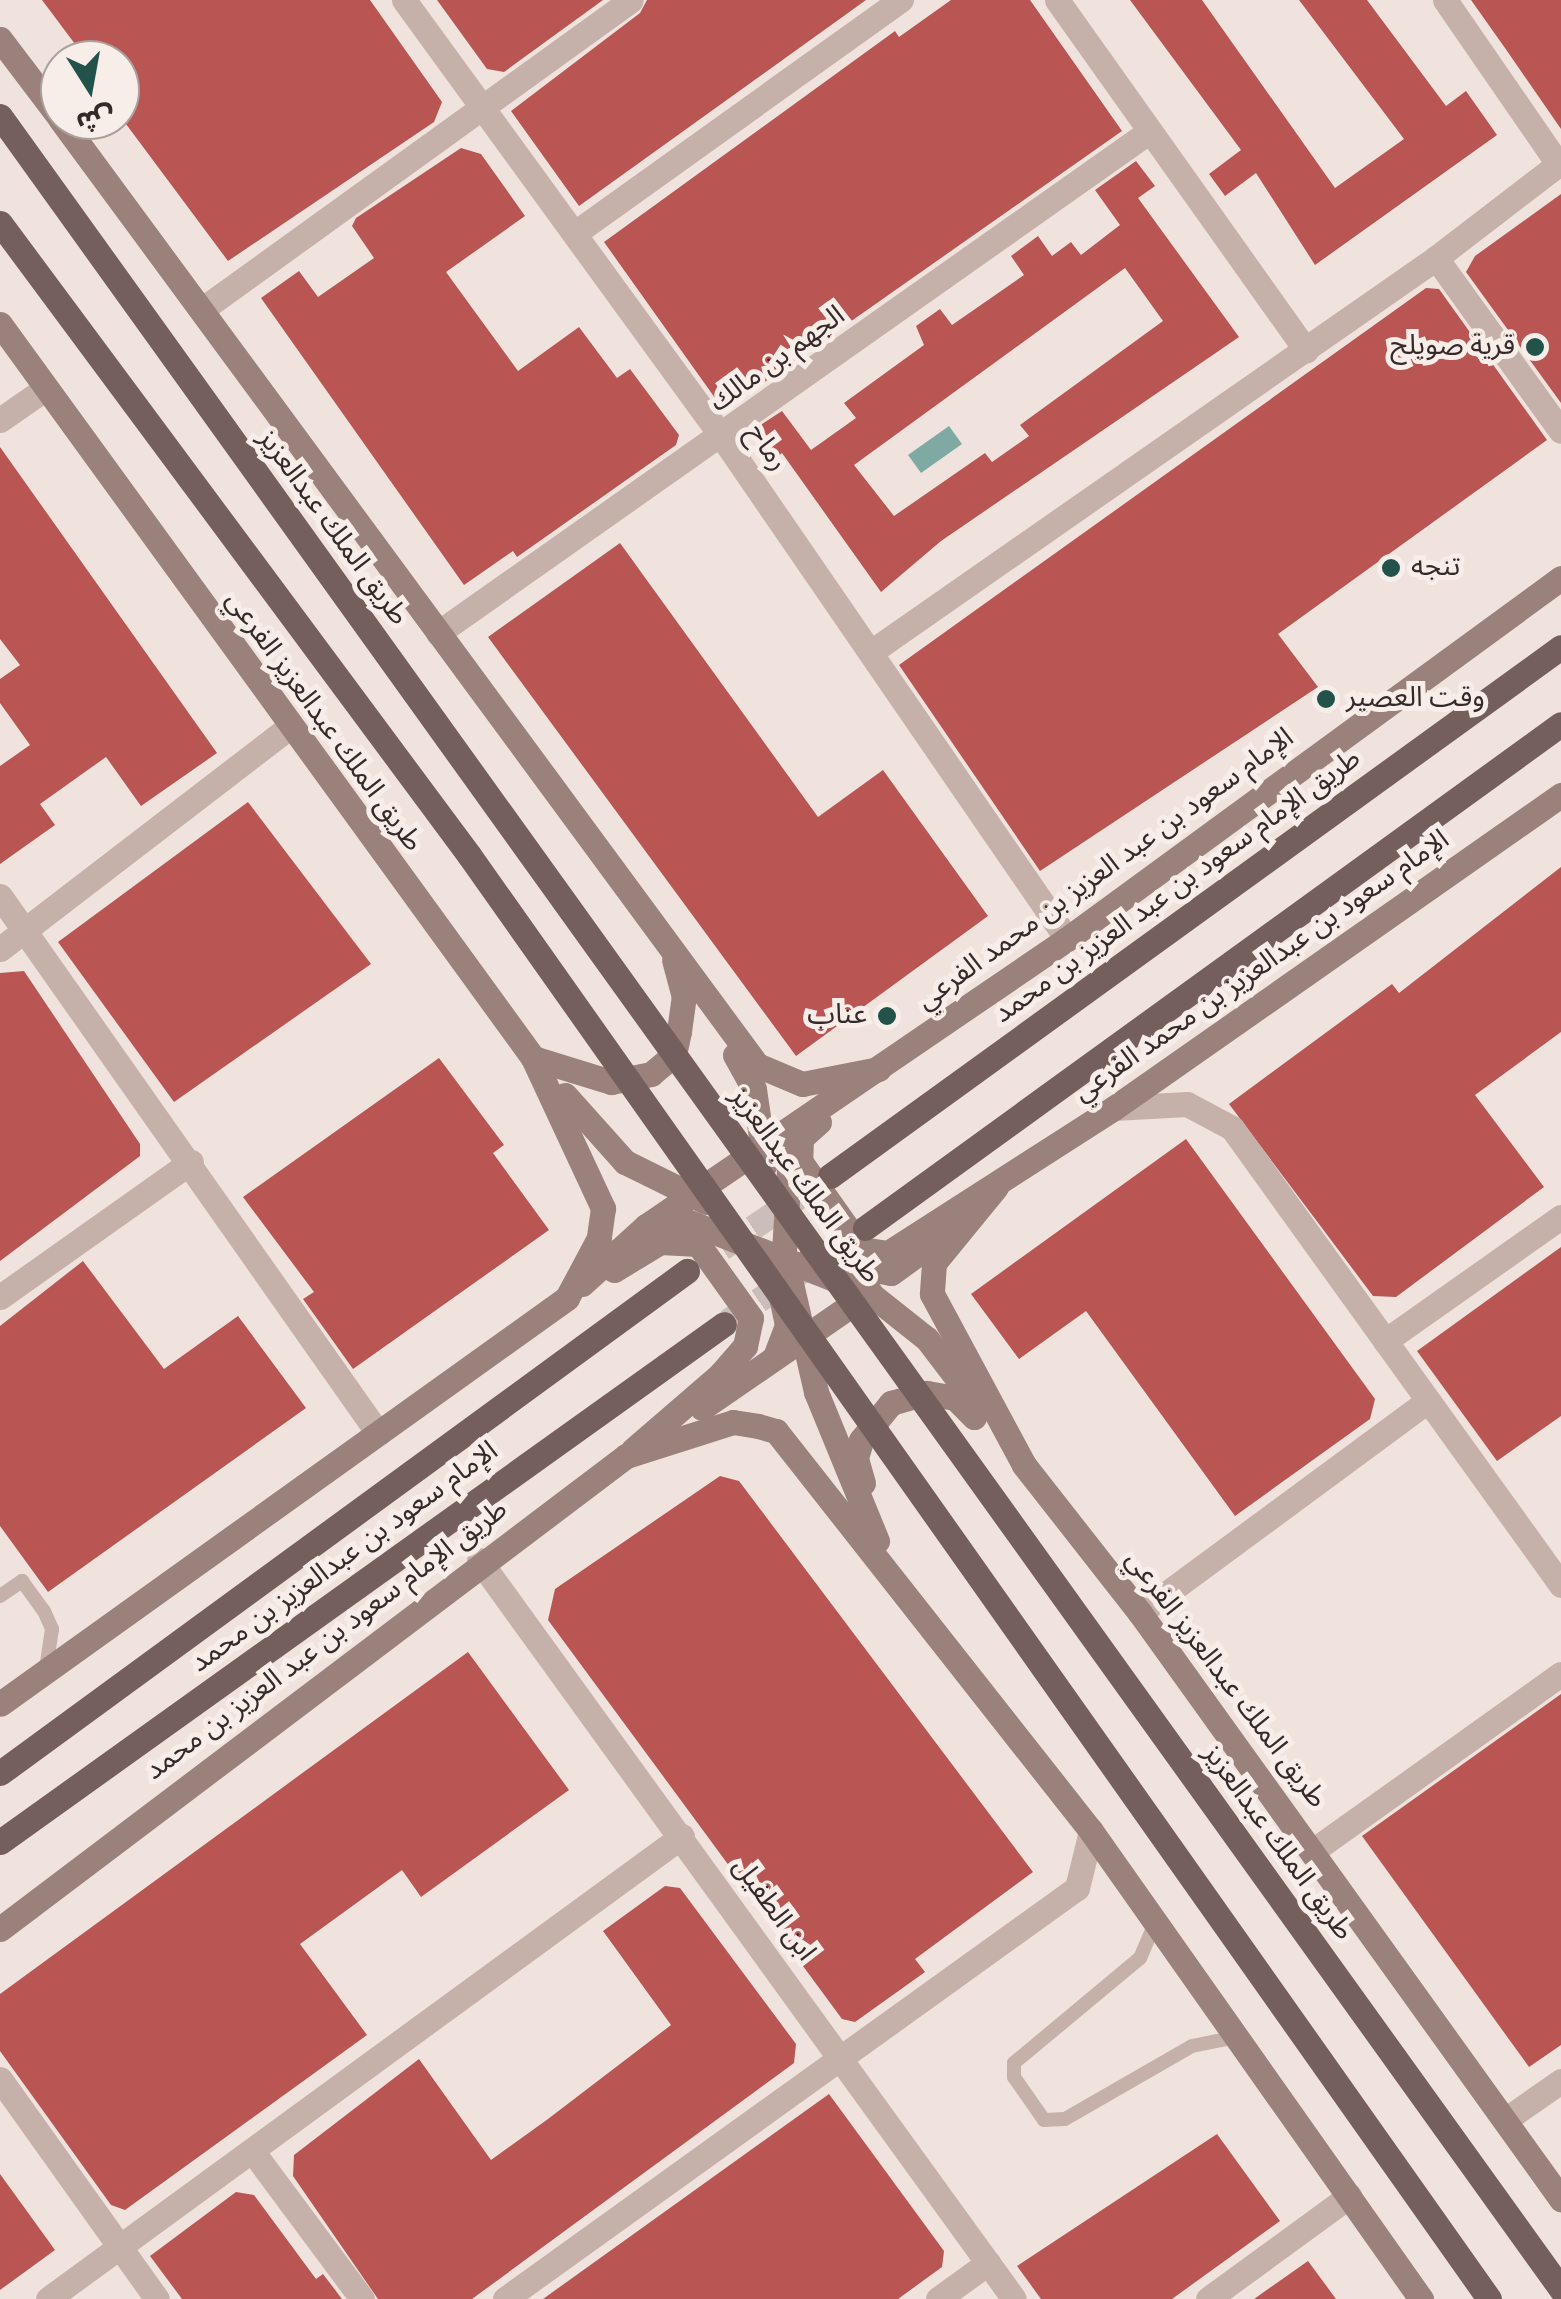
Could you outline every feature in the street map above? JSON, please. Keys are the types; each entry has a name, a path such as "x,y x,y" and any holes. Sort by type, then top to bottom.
{"main road":[{"name":"طريق الملك عبدالعزيز","path":"0,116 1561,2289"},
{"path":"0,223 469,855 1489,2299"},
{"name":"طريق الإمام سعود بن عبد العزيز بن محمد","path":"830,1176 1561,647"},
{"path":"864,1228 1561,724"},
{"name":"الإمام سعود بن عبدالعزيز بن محمد","path":"0,1773 686,1271"},
{"name":"الإمام سعود بن عبدالعزيز بن محمد","path":"0,1842 724,1324"}],"street":[{"name":"رماح","path":"404,0 722,437 1067,939"},
{"path":"204,308 631,0"},
{"path":"575,234 901,0"},
{"path":"1057,0 1306,350"},
{"path":"872,652 1436,258 1560,163 1445,0"},
{"path":"0,39 40,91"},
{"name":"الجهم بن مالك","path":"438,633 722,437 1150,130"},
{"path":"77,140 670,942 756,1065 802,1084 878,1069"},
{"path":"1436,258 1561,431"},
{"name":"طريق الملك عبدالعزيز الفرعي","path":"0,324 288,728 533,1058 588,1162 603,1208 599,1238 567,1298"},
{"path":"0,420 46,388"},
{"name":"الإمام سعود بن عبد العزيز بن محمد الفرعي","path":"878,1069 1067,939 1561,578"},
{"path":"0,949 288,728"},
{"name":"الإمام سعود بن عبدالعزيز بن محمد الفرعي","path":"996,1186 1114,1108 1561,795"},
{"path":"0,896 191,1162 378,1433"},
{"path":"533,1058 612,1082 652,1074 674,1054 684,997 670,942"},
{"path":"670,942 754,1089 787,1326 776,1354"},
{"path":"533,1058 625,1162 695,1194 779,1256 876,1273 910,1266"},
{"path":"567,1298 646,1226 792,1132 878,1069"},
{"path":"878,1069 802,1138 800,1161 862,1249 888,1254 996,1186"},
{"path":"1114,1108 1187,1104 1232,1128 1561,1585"},
{"path":"792,1132 783,1176 779,1256 807,1334 831,1436 891,1573 1156,1918 1421,2299"},
{"path":"0,1297 191,1162"},
{"path":"626,1456 910,1266 996,1186"},
{"name":"طريق الملك عبدالعزيز الفرعي","path":"996,1186 934,1263 932,1294 1024,1466 1140,1613 1314,1850 1561,2199"},
{"path":"1385,1340 1561,1218"},
{"path":"646,1226 684,1220 869,1293 927,1339 1024,1466"},
{"path":"0,1704 567,1298 660,1242 680,1240 698,1244 750,1318 745,1346 721,1374 626,1456"},
{"path":"891,1573 856,1458 891,1403 927,1393 954,1398 1024,1466"},
{"path":"1140,1613 1428,1401"},
{"name":"طريق الإمام سعود بن عبد العزيز بن محمد","path":"0,1928 479,1560 626,1456 733,1422 776,1432 891,1573"},
{"name":"ابن الطفيل","path":"479,1560 843,2057 1014,2299"},
{"path":"1314,1850 1561,1674"},
{"path":"1076,1888 1091,1831"},
{"path":"48,2299 682,1836"},
{"path":"505,2299 1076,1888 1126,1878"},
{"path":"0,2080 157,2299"},
{"path":"1505,2120 1561,2082"},
{"path":"253,2152 362,2299"},
{"path":"1208,2299 1349,2196"},
{"path":"938,2299 988,2263"}],"lane":[{"path":"0,1596 22,1580 44,1611 52,1629 46,1672"},
{"path":"1156,1918 1140,1958 1014,2063 1014,2077 1044,2120 1066,2119 1166,2058 1242,2037"}],"water":[{"path":"949,426 962,444 921,473 908,455"}],"building":[{"path":"42,0 370,0 442,102 434,122 228,261 138,140 140,40 72,40"},
{"path":"437,0 603,0 504,72 487,69"},
{"path":"647,0 866,0 579,206 511,111 640,13"},
{"path":"951,0 1030,0 1122,131 733,404 720,405 604,242 895,31 899,37"},
{"path":"1130,0 1202,0 1335,188 1404,139 1299,0 1367,0 1446,106 1466,91 1497,135 1315,265 1256,173 1225,196 1209,174 1241,150"},
{"path":"1471,0 1561,0 1561,129 1505,48"},
{"path":"461,148 481,154 525,216 446,272 518,371 579,327 617,378 630,369 679,435 676,445 517,557 513,551 464,585 261,298 299,271 318,297 374,258 352,226 356,218"},
{"path":"1136,161 1155,186 1138,198 1239,337 941,541 881,592 782,453 769,463 759,449 762,424 782,411 811,450 856,418 844,403 924,345 916,326 940,309 952,325 1024,275 1011,256 1038,236 1052,256 1071,242 1081,255 1120,225 1095,190","holes":["1125,268 1163,321 1020,425 1029,436 992,462 985,453 894,516 854,465"]},
{"name":"قرية صويلح","path":"1561,194 1561,403 1466,272 1475,256"},
{"path":"1426,288 1439,289 1547,440 1278,634 1318,687 1040,871 899,665"},
{"path":"0,447 217,753 141,806 106,757 40,804 55,825 0,864 0,766 30,745 0,703 0,679 20,665 0,639"},
{"path":"620,543 818,817 883,770 988,916 796,1056 488,637"},
{"path":"248,802 371,964 174,1102 58,942"},
{"path":"1561,867 1561,1032 1475,1095 1544,1187 1396,1297 1373,1296 1229,1104 1392,984 1399,993"},
{"path":"24,971 140,1144 140,1156 0,1261 0,973"},
{"path":"439,1058 504,1145 493,1153 549,1230 353,1369 303,1299 314,1292 243,1197"},
{"path":"1186,1139 1375,1399 1370,1419 1235,1516 1086,1311 1019,1359 971,1294"},
{"path":"1561,1247 1561,1416 1497,1461 1417,1351"},
{"path":"83,1261 164,1369 238,1316 306,1408 48,1592 0,1526 0,1326"},
{"path":"720,1476 739,1481 1033,1872 915,1959 925,1972 855,2022 842,2019 548,1620 555,1589"},
{"path":"468,1652 569,1790 421,1897 402,1870 300,1944 367,2035 125,2210 111,2205 0,2051 0,1994"},
{"path":"1561,1694 1561,2045 1529,2067 1362,1836"},
{"path":"665,1886 680,1888 796,2044 794,2063 472,2299 378,2299 293,2176 294,2155 419,2059 491,2160 548,2119 671,2025 603,1931"},
{"path":"829,2094 944,2251 942,2267 898,2299 543,2299"},
{"path":"1217,2134 1280,2221 1172,2299 1041,2299 1017,2266"},
{"path":"0,2174 55,2250 0,2290"},
{"path":"236,2192 254,2195 316,2279 323,2274 342,2299 182,2299 150,2256"},
{"path":"1308,2261 1336,2299 1254,2299"}],"tunnel":[{"path":"722,1248 830,1176"},
{"path":"728,1321 865,1228"}],"place":[{"name":"قرية صويلح","path":"1535,347"},
{"name":"تنجه","path":"1391,568"},
{"name":"وقت العصير","path":"1326,699"},
{"name":"عناب","path":"887,1016"}]}
